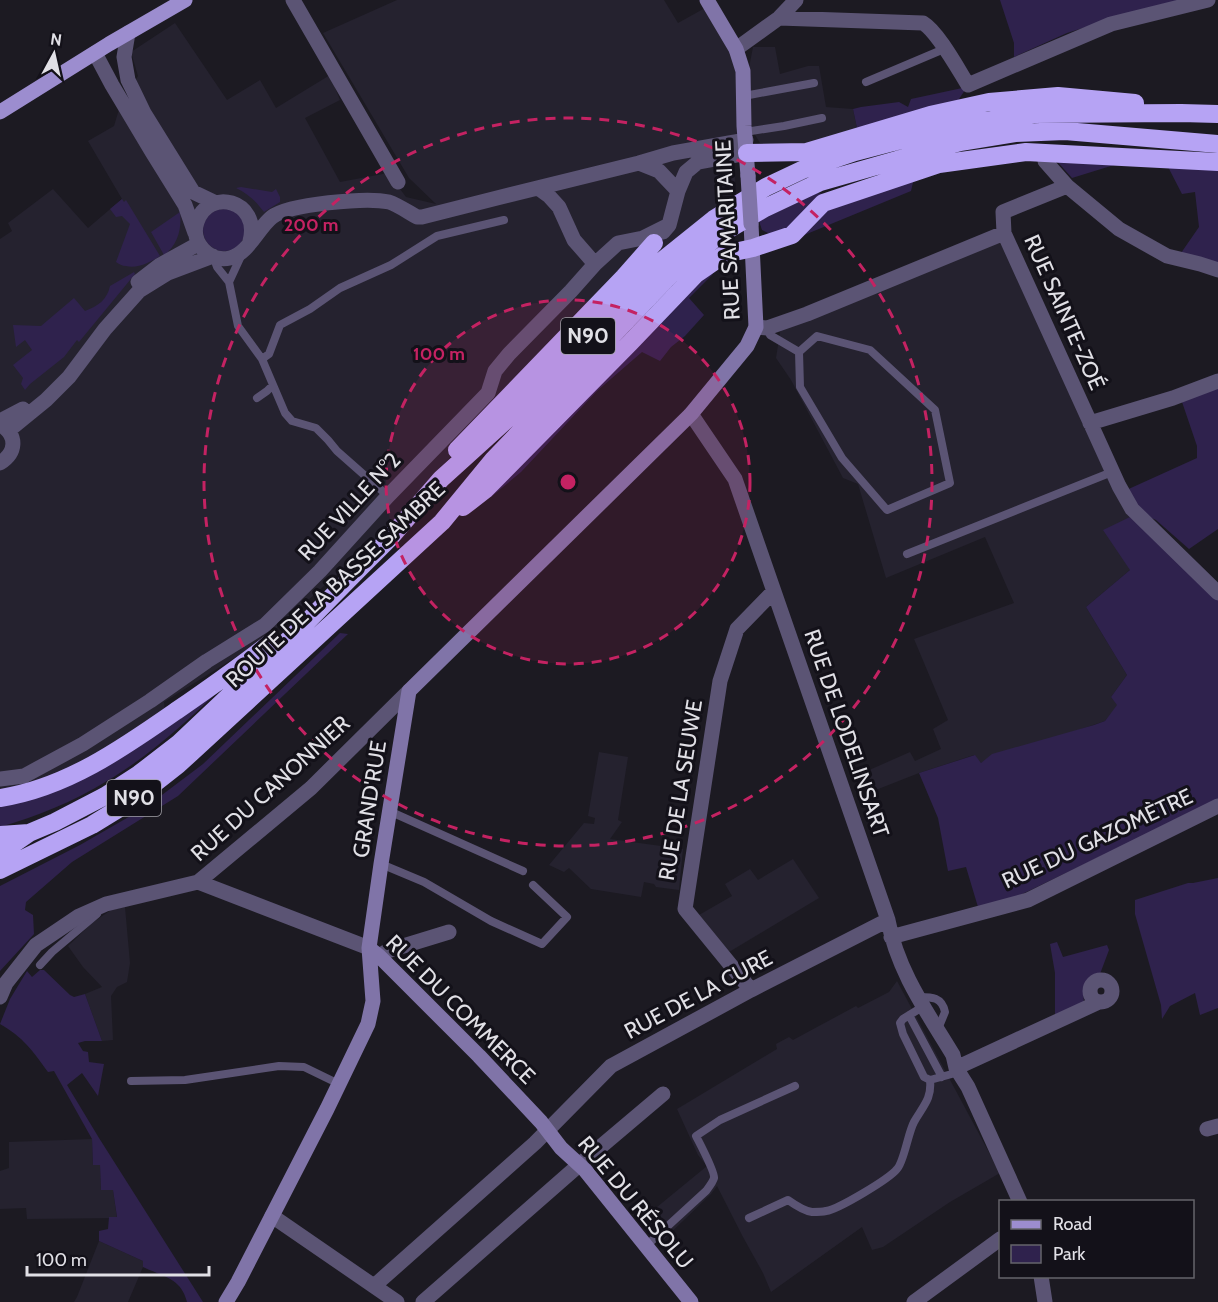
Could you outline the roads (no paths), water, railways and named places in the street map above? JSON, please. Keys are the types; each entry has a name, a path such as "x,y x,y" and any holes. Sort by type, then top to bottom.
{"highway":[{"path":"746,142 806,152 930,115 988,102 1058,96 1150,104 1181,113"},
{"name":"ROUTE DE LA BASSE SAMBRE","path":"28,834 105,796 159,760 178,744 301,628 390,539 441,479 524,404 658,264 714,219 766,187 802,170 855,152 958,125 1033,114 1218,114"},
{"name":"ROUTE DE LA BASSE SAMBRE","path":"0,870 92,825 159,780 442,522 493,460 671,274 719,235 765,208 820,182 960,142 1015,133 1065,131 1218,144"},
{"path":"1109,134 1150,148 1211,161"},
{"path":"442,522 485,490 696,274 725,254 753,248 792,235 823,203 939,164 1026,152 1211,161"},
{"path":"441,479 459,448 616,286 654,243"},
{"path":"0,798 54,782 107,757 241,665 361,567"},
{"path":"0,835 28,834"},
{"path":"0,853 28,834"}],"main road":[{"path":"0,112 95,52 185,0"}],"street":[{"path":"293,0 398,182"},
{"name":"RUE SAMARITAINE","path":"691,414 762,328 751,224 743,70 736,49 707,0"},
{"path":"736,49 778,18 796,0"},
{"path":"778,18 923,23 968,84 1111,24 1208,0"},
{"path":"128,33 124,57 128,80 144,113 193,192 216,203"},
{"path":"95,52 112,85 185,205 197,238 208,254 220,259 232,258 248,245 272,217 294,208 339,201 369,200 389,202 422,218 673,153 746,142"},
{"path":"112,85 117,76 124,76 128,80"},
{"path":"654,243 669,225 678,191 686,172 698,162 746,142"},
{"path":"1045,161 1067,186 1119,230 1167,256 1218,270"},
{"path":"639,163 659,171 678,191"},
{"path":"559,207 561,196 573,179"},
{"path":"1004,233 1003,212 1067,186"},
{"path":"538,188 559,207 574,240 595,264"},
{"path":"197,238 196,223 200,214 207,207 225,202 242,208 248,215 253,232 248,245"},
{"name":"RUE VILLE N°2","path":"2,778 24,776 82,744 265,625 320,571 388,496 488,393 495,371 509,354 595,264 618,243 643,238 669,225"},
{"name":"RUE SAINTE-ZOÉ","path":"762,328 807,314 1004,233 1112,472 1132,509 1218,593"},
{"path":"3,426 45,392 133,286 197,238"},
{"path":"3,426 46,400 69,377 105,328 139,291 168,273 213,256"},
{"path":"1090,423 1173,398 1218,381"},
{"path":"409,691 691,414"},
{"name":"RUE DE LODELINSART","path":"691,414 735,479 902,966 953,1055 957,1070 968,1087 1019,1200"},
{"path":"0,463 7,458 13,442 3,426"},
{"name":"RUE DE LA SEUWE","path":"751,990 685,909 720,681 737,629 774,591"},
{"name":"GRAND'RUE","path":"231,1300 368,1024 373,1001 374,952 381,864 409,691"},
{"name":"RUE DU CANONNIER","path":"3,990 36,945 79,916 112,902 198,882 311,788 409,691"},
{"name":"RUE DU GAZOMÈTRE","path":"891,937 1028,900 1218,806"},
{"name":"RUE DU COMMERCE","path":"198,882 374,952 479,1056 548,1131"},
{"name":"RUE DE LA CURE","path":"374,1286 548,1131 611,1066 751,990 888,920"},
{"path":"374,952 387,951 449,932"},
{"path":"957,1070 1099,1002"},
{"path":"423,1302 663,1094"},
{"name":"RUE DU RÉSOLU","path":"548,1131 561,1148 585,1170 692,1302"},
{"path":"272,1216 397,1302"},
{"path":"914,1302 999,1240"},
{"path":"1041,1278 1045,1302"}],"lane":[{"path":"866,82 944,49"},
{"path":"744,96 814,83"},
{"path":"746,142 784,126 822,118"},
{"path":"262,359 269,354 280,325 340,288 391,265 437,236 504,220"},
{"path":"229,282 236,264 248,245"},
{"path":"213,256 217,267 229,282 238,326 262,359 285,413 292,421 316,428 337,451 388,496"},
{"path":"762,328 770,336 800,352"},
{"path":"817,336 870,350 935,410 950,483 887,510 843,458 800,387 800,352 817,336"},
{"path":"257,398 273,385"},
{"path":"908,554 1112,472"},
{"path":"389,811 523,871"},
{"path":"381,864 424,882 491,921 542,944 567,916 533,885"},
{"name":"RUE DU CANONNIER","path":"40,965 74,932 112,902"},
{"path":"921,1002 900,1023 924,1077 930,1080 957,1070"},
{"path":"909,1015 942,1077"},
{"path":"132,1081 185,1080 279,1066 304,1067 339,1084"},
{"path":"748,1218 788,1200 811,1212 825,1212 885,1179 899,1168 914,1123 931,1091 930,1080"},
{"path":"646,1246 706,1191 714,1180 714,1171 696,1136 720,1120 795,1086"}]}
